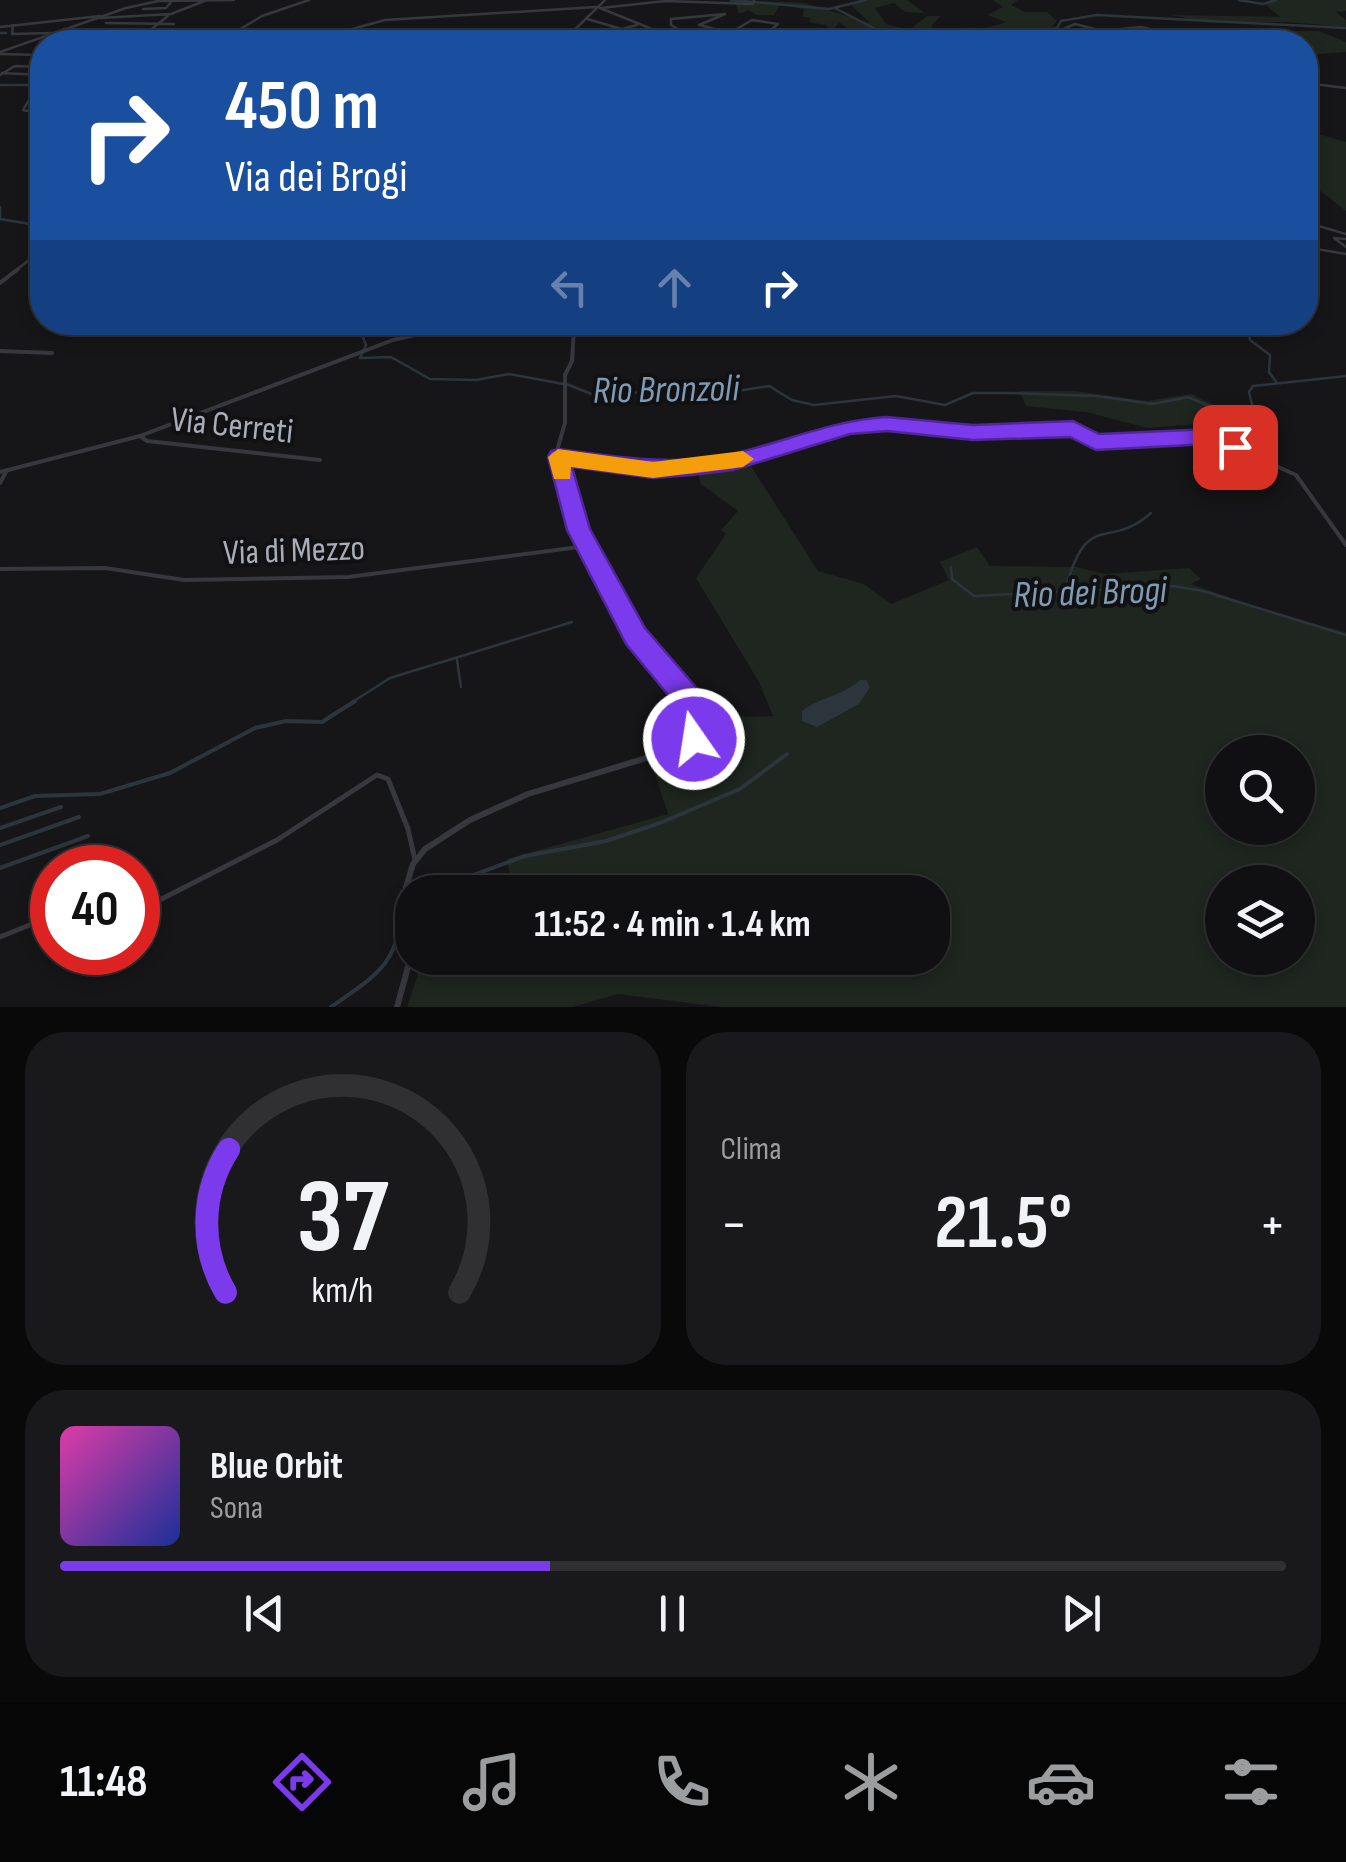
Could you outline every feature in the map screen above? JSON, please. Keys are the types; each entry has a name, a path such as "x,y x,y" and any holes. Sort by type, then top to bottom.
{"street":[{"path":"64,29 163,0"},
{"path":"0,26 169,15 199,8 206,0"},
{"path":"157,2 234,0"},
{"path":"238,30 288,2 310,0"},
{"path":"575,30 605,0"},
{"path":"634,0 642,2"},
{"path":"143,10 166,8 172,1"},
{"path":"579,1 580,8"},
{"path":"353,30 385,20 600,8 642,2 754,2"},
{"path":"600,8 650,30"},
{"path":"679,30 669,22 725,14 728,16 699,25 717,30"},
{"path":"150,30 169,15"},
{"path":"96,30 116,18"},
{"path":"587,19 622,29 637,25"},
{"path":"734,30 752,20 778,24 776,30"},
{"path":"106,23 174,24"},
{"path":"1062,30 1074,24 1099,30"},
{"path":"13,25 12,34 30,33"},
{"path":"608,25 613,30"},
{"path":"64,29 79,30"},
{"path":"1112,30 1160,30"},
{"path":"0,53 30,42"},
{"path":"0,53 30,54"},
{"path":"1,74 14,66 30,66"},
{"path":"1,74 30,76"},
{"path":"1318,85 1346,88"},
{"path":"1318,226 1346,236"},
{"path":"1346,236 1334,238 1346,247"},
{"path":"1318,249 1344,254"},
{"path":"0,283 30,259"},
{"path":"0,472 140,436 415,335"},
{"path":"415,860 450,831 526,796 602,769 676,752 694,739 691,702 636,636 579,530 558,457 567,403 565,376 572,360 574,335"},
{"path":"0,351 52,354"},
{"path":"558,457 653,470 692,467 733,462 850,427 887,424 973,432 1073,429 1096,442 1211,437 1290,470 1346,545"},
{"name":"Via Cerreti","path":"140,436 147,442 320,460"},
{"path":"0,483 7,470"},
{"name":"Via di Mezzo","path":"0,569 104,568 184,580 348,578 589,545"},
{"path":"160,900 277,840 377,775 388,779 408,828 415,860 408,884 409,962 397,1007"},
{"path":"0,937 30,925"}],"shaded area":[{"path":"861,0 907,0 925,13 905,12 894,3 875,8 886,24 909,30 850,30 839,22 832,30 809,22 811,18 803,17 804,9 780,5 774,15 757,15 748,10 739,14 736,5 725,2 805,3 870,23 850,4"},
{"path":"993,0 1018,0 1011,5 1025,12 1047,12 1057,21 1051,28 1039,30 980,30 1006,22 987,15 1003,7"},
{"path":"1271,0 1346,0 1346,11 1336,12 1346,20 1346,27 1286,22 1209,23 1172,15 1280,17 1265,4"},
{"path":"927,16 941,16 932,30 909,30"},
{"path":"1318,31 1346,42 1346,52 1318,54"},
{"path":"1318,134 1346,142 1346,211 1318,189"},
{"path":"1019,391 1075,391 1147,401 1191,394 1226,410 1256,414 1240,433 1227,432 1212,423 1147,428 1086,412 1026,406"},
{"path":"747,460 818,571 864,584 891,604 949,580 940,562 977,547 990,566 1076,567 1105,574 1189,568 1201,579 1191,584 1277,614 1346,632 1346,1007 721,1007 618,994 573,1007 407,1007 418,975 950,975 950,875 510,875 507,859 668,814 651,762 688,751 698,740 698,704 747,717 773,716 759,682 696,578 726,534 721,530 738,511 701,484 697,469"},
{"path":"866,680 870,687 859,704 817,727 802,721 802,711"}],"waterway":[{"path":"731,0 829,9 866,0"},
{"path":"1239,0 1263,4 1276,0"},
{"path":"835,8 877,30"},
{"path":"1048,30 1057,28 1061,21 1097,15 1346,28"},
{"path":"960,30 1006,30"},
{"path":"0,33 6,33"},
{"path":"0,85 30,85"},
{"path":"0,207 0,219 30,224"},
{"name":"Rio Bronzoli","path":"362,335 366,345 360,358 391,357 430,379 476,380 509,374 569,385 604,399 661,388 694,398 769,386 792,400 814,405 896,396 945,405 973,393 1007,393 1097,396 1153,404 1188,397 1223,412 1254,413 1249,392 1253,386 1346,376"},
{"path":"1249,335 1250,340 1270,355 1269,372 1277,383"},
{"path":"1065,591 1073,565 1090,540 1136,524 1151,513"},
{"name":"Rio dei Brogi","path":"951,567 952,579 974,596 1173,586 1203,591 1346,635"},
{"path":"351,703 390,678 572,622"},
{"path":"457,660 461,687"},
{"path":"0,808 35,796 100,794 170,773 255,728 286,721 322,722 355,701"},
{"name":"Rio dei Brogi","path":"473,875 525,856 606,841 660,823 740,789 787,754"},
{"path":"0,828 61,807"},
{"path":"0,845 79,817"},
{"path":"0,868 88,836"},
{"name":"Rio dei Brogi","path":"331,1007 373,976 395,945"}],"slow traffic":[{"path":"562,473 558,457 653,470 743,459"}],"route":[{"path":"694,739 691,702 636,636 579,530 558,457 653,470 692,467 733,462 850,427 887,424 973,432 1073,429 1096,442 1211,437 1235,447"}]}
